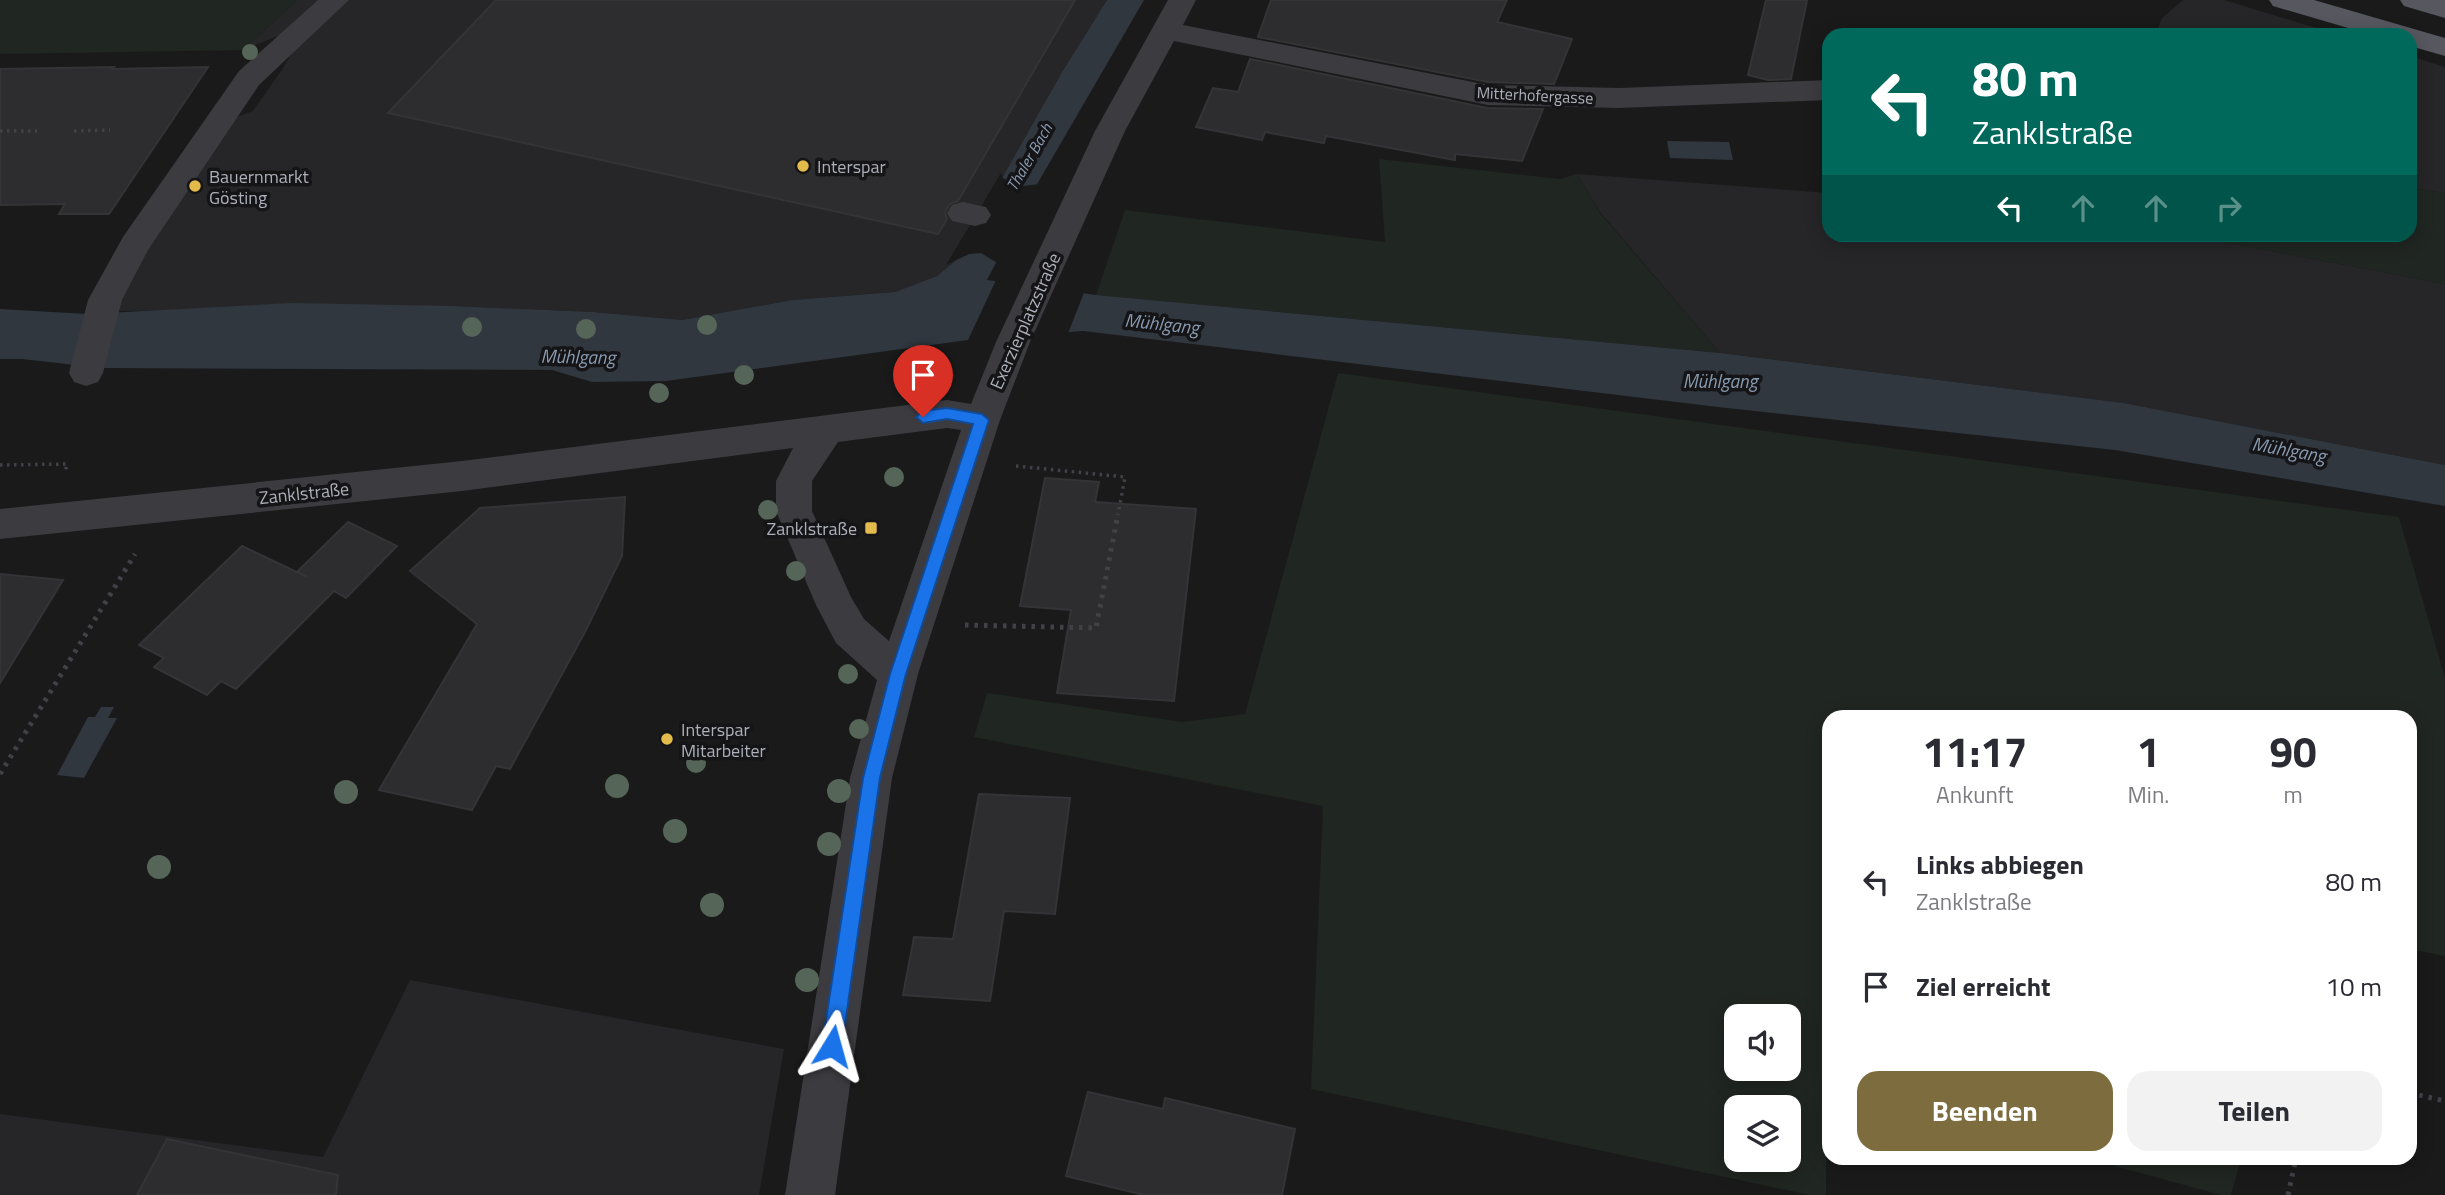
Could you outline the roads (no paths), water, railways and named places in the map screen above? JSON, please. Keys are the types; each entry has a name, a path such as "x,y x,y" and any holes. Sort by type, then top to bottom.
{"main road":[{"path":"2283,0 2380,28"},
{"path":"2414,0 2445,9"},
{"path":"2417,39 2445,47"}],"street":[{"path":"86,373 105,300 134,245 249,78 335,0"},
{"name":"Exerzierplatzstraße","path":"810,1195 871,778 898,674 982,420 1013,342 1110,131 1182,0"},
{"name":"Mitterhofergasse","path":"1164,30 1488,96 1619,98 1822,90"},
{"path":"1040,214 1072,218"},
{"name":"Zanklstraße","path":"0,524 462,476 947,414 982,420"},
{"path":"827,430 805,459 794,481 794,511 835,606 850,631 898,674"}],"water":[{"path":"1107,0 1144,0 1036,186 987,280 1096,295 1720,353 2124,403 2445,465 2445,506 2115,450 1718,407 1083,331 968,340 666,381 592,382 552,370 102,368 0,359 0,309 87,314 291,303 593,312 682,320 792,300 895,292 937,276 955,261 1062,72"},
{"path":"1667,141 1729,142 1733,160 1670,158"},
{"path":"101,707 114,707 108,718 117,718 84,778 57,775 88,717 95,717"}],"place":[{"name":"Interspar","path":"803,166"},
{"name":"Bauernmarkt Gösting","path":"195,186"},
{"name":"Zanklstraße","path":"871,528"},
{"name":"Interspar Mitarbeiter","path":"667,739"}],"water label":[{"name":"Thaler Bach","path":"1029,157"},
{"name":"Mühlgang","path":"1162,323"},
{"name":"Mühlgang","path":"578,356"},
{"name":"Mühlgang","path":"1720,380"},
{"name":"Mühlgang","path":"2289,449"}]}
